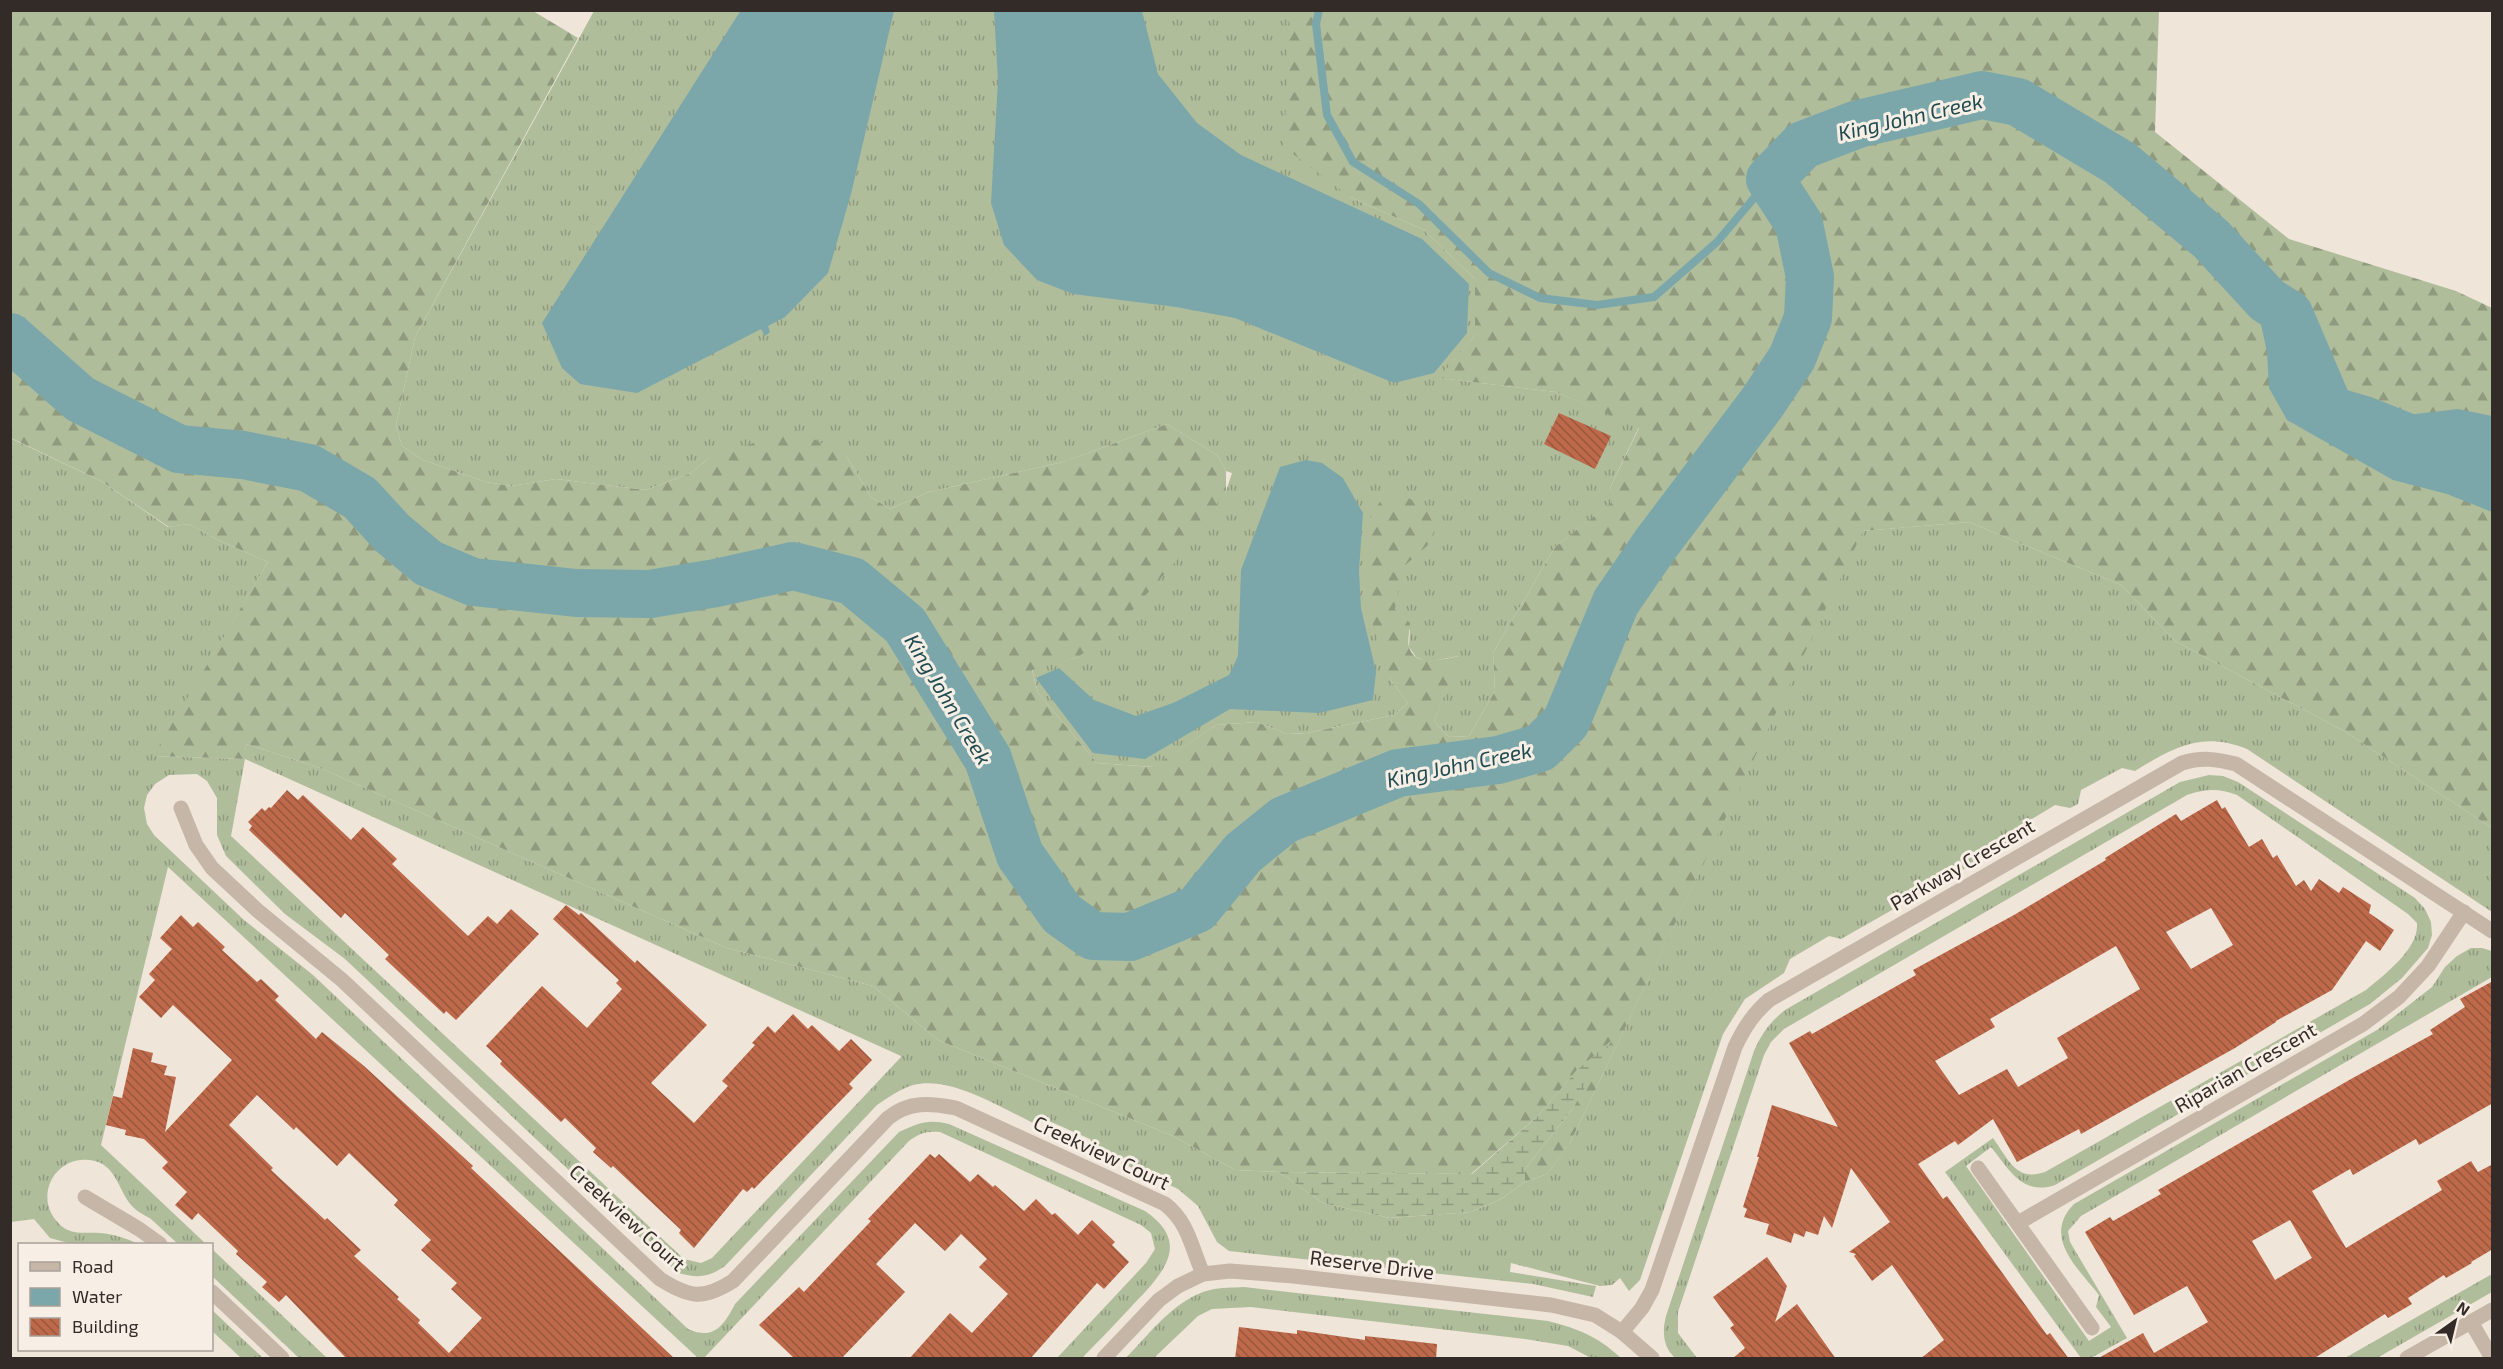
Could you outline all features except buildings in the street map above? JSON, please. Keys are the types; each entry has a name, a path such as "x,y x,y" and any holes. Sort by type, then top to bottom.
{"street":[{"name":"Parkway Crescent","path":"1622,1332 1642,1308 1656,1281 1735,1047 1754,1013 1769,1000 2182,763 2198,758 2236,764 2493,931"},
{"name":"Creekview Court","path":"180,808 196,845 213,868 244,898 342,980 660,1279 678,1290 696,1296 715,1292 734,1281 888,1118 906,1106 933,1103 956,1108 1165,1204 1185,1223 1203,1274"},
{"name":"Riparian Crescent","path":"2018,1223 2363,1023 2399,997 2428,966 2464,912"},
{"path":"1978,1168 2092,1328"},
{"path":"85,1197 139,1229 157,1243"},
{"name":"Reserve Drive","path":"1104,1359 1159,1300 1178,1286 1203,1274 1230,1271 1264,1272 1551,1305 1595,1315 1622,1332 1652,1359"},
{"path":"213,1293 282,1359"},
{"path":"2407,1359 2493,1310"},
{"path":"2471,1322 2492,1359"}],"green space":[{"path":"1291,10 1350,197 1424,230 1475,279 1475,335 1440,378 1556,392 1639,427 1610,488 1617,499 1555,547 1493,653 1495,691 1469,736 1449,737 1434,721 1459,656 1427,662 1416,657 1409,647 1410,630 1395,609 1394,492 1389,678 1408,703 1394,715 1307,733 1287,734 1257,722 1216,725 1154,767 1097,763 1038,693 1032,669 1078,657 1226,491 1232,473 1226,471 1217,455 1167,424 1063,462 929,492 890,509 871,497 847,457 709,458 691,473 646,490 556,479 511,486 486,482 423,460 402,446 396,425 415,337 594,11"},
{"path":"10,11 533,11 578,38 415,337 396,425 402,446 423,460 486,482 511,486 556,479 646,490 691,473 709,458 795,429 847,457 871,497 890,509 929,492 1063,462 1167,424 1217,455 1226,471 1226,491 1176,561 1116,629 1078,657 1032,670 1038,693 1097,763 1153,767 1216,725 1257,722 1287,734 1307,733 1394,715 1408,703 1389,678 1365,599 1371,517 1382,498 1394,492 1443,513 1427,546 1402,568 1395,609 1410,623 1408,645 1412,654 1417,658 1439,660 1460,656 1434,721 1449,737 1469,736 1495,691 1493,653 1555,547 1616,499 1610,488 1639,428 1556,392 1439,378 1475,335 1475,279 1424,230 1350,197 1284,147 1290,11 2159,11 2155,132 2289,239 2456,291 2492,308 2492,828 2344,731 2175,641 2121,585 1969,522 1863,531 1569,1145 1547,1174 1525,1182 1525,1169 1574,1107 1578,1069 1539,1115 1471,1174 1235,1170 1173,1136 938,1040 873,986 727,948 320,768 246,744 245,759 153,756 268,562 189,524 169,527 101,481 11,438"},
{"path":"10,438 101,481 168,527 189,524 268,562 154,756 244,759 246,744 320,768 727,948 873,986 938,1040 1173,1136 1235,1170 1279,1172 1323,1203 1390,1218 1471,1212 1501,1199 1525,1182 1547,1174 1570,1143 1862,531 1969,522 2121,585 2175,641 2344,731 2492,828 2492,912 2247,749 2216,741 2202,742 2176,749 2135,771 2122,768 2081,790 2078,804 2070,808 2055,805 2017,828 2015,840 1841,939 1829,936 1790,959 1784,973 1745,999 1723,1034 1640,1280 1629,1291 1620,1278 1612,1285 1600,1286 1511,1263 1510,1272 1596,1286 1593,1297 1533,1284 1229,1251 1217,1242 1198,1206 1178,1189 1098,1152 1090,1139 1049,1121 1035,1124 992,1102 959,1089 928,1083 908,1087 877,1105 725,1266 702,1276 678,1273 345,959 285,914 226,856 217,835 217,798 207,781 197,774 169,775 155,784 147,795 144,808 147,824 154,835 244,920 313,975 688,1329 705,1333 717,1329 735,1304 899,1132 923,1123 949,1124 1145,1211 1160,1224 1168,1236 1170,1248 1167,1261 1152,1285 1082,1358 1057,1358 1146,1263 1155,1249 1151,1233 1141,1225 940,1132 927,1132 908,1142 704,1358 698,1358 168,867 101,1145 205,1243 177,1243 151,1219 134,1208 113,1174 95,1161 80,1160 58,1171 51,1181 48,1193 48,1205 54,1217 64,1228 73,1232 110,1234 136,1243 68,1243 50,1238 34,1219 11,1222","holes":["245,759 901,1057 712,1258 701,1263 684,1259 231,836"]},
{"path":"2209,775 2223,776 2238,782 2415,898 2425,909 2431,922 2432,935 2428,948 2402,978 2370,1004 2055,1185 2034,1187 2025,1184 2010,1172 1991,1147 1966,1166 2089,1341 2111,1327 2096,1307 2099,1295 2073,1263 2062,1240 2061,1228 2065,1216 2074,1204 2377,1030 2432,987 2445,967 2457,956 2471,948 2492,951 2492,977 2081,1216 2068,1231 2070,1242 2127,1338 2091,1358 2081,1358 1945,1172 1993,1138 2009,1161 2020,1171 2027,1174 2045,1172 2366,990 2407,951 2416,933 2417,923 2408,914 2237,795 2212,790 2187,795 1784,1029 1771,1042 1764,1055 1678,1312 1678,1333 1697,1358 1675,1358 1664,1339 1666,1316 1754,1051 1763,1033 1771,1024 1785,1010 2180,782"},
{"path":"1612,1040 1574,1107 1525,1169 1525,1182 1501,1199 1471,1212 1390,1218 1323,1203 1279,1172 1472,1174 1539,1115 1576,1071"},
{"path":"213,1250 327,1358 299,1358 213,1277"},
{"path":"2492,1274 2492,1292 2377,1358 2345,1358"},
{"path":"1244,1287 1548,1321 1587,1334 1621,1358 1591,1358 1568,1346 1525,1339 1251,1307 1212,1309 1198,1316 1154,1358 1126,1358 1164,1318 1186,1301 1210,1290"},
{"path":"213,1311 263,1358 241,1358 213,1332"}],"water":[{"path":"741,10 894,11 851,194 828,273 785,317 768,326 770,332 765,336 761,329 637,393 580,384 562,368 542,323"},
{"path":"994,11 1142,11 1158,74 1197,123 1241,155 1422,239 1469,284 1467,333 1434,373 1394,383 1235,318 1176,307 1073,294 1037,280 1004,245 991,203 998,81"},
{"path":"2267,300 2289,314 2331,410 2364,420 2458,409 2492,416 2492,512 2447,494 2393,480 2287,420 2269,388 2267,352 2257,306"},
{"path":"1306,460 1322,463 1343,478 1363,513 1359,571 1361,608 1376,672 1373,700 1319,713 1230,709 1145,759 1093,753 1036,678 1059,668 1094,700 1136,716 1173,703 1229,675 1238,656 1241,570 1280,467"}],"waterway":[{"path":"1319,10 1316,24 1327,115 1353,162 1419,204 1489,273 1540,298 1597,305 1654,297 1717,242 1770,179"},
{"name":"King John Creek","path":"10,337 80,399 179,449 243,455 309,468 360,498 392,533 428,563 473,582 576,593 650,594 716,583 793,566 852,581 905,625 988,759 1020,855 1062,914 1093,936 1130,937 1197,909 1243,853 1284,820 1398,773 1498,760 1540,748 1566,722 1616,602 1655,545 1762,403 1792,358 1808,318 1810,277 1799,224 1770,179 1803,145 1858,124 1982,95 2018,102 2120,163 2211,239 2267,300 2289,314 2330,410 2364,420 2492,471"}]}
